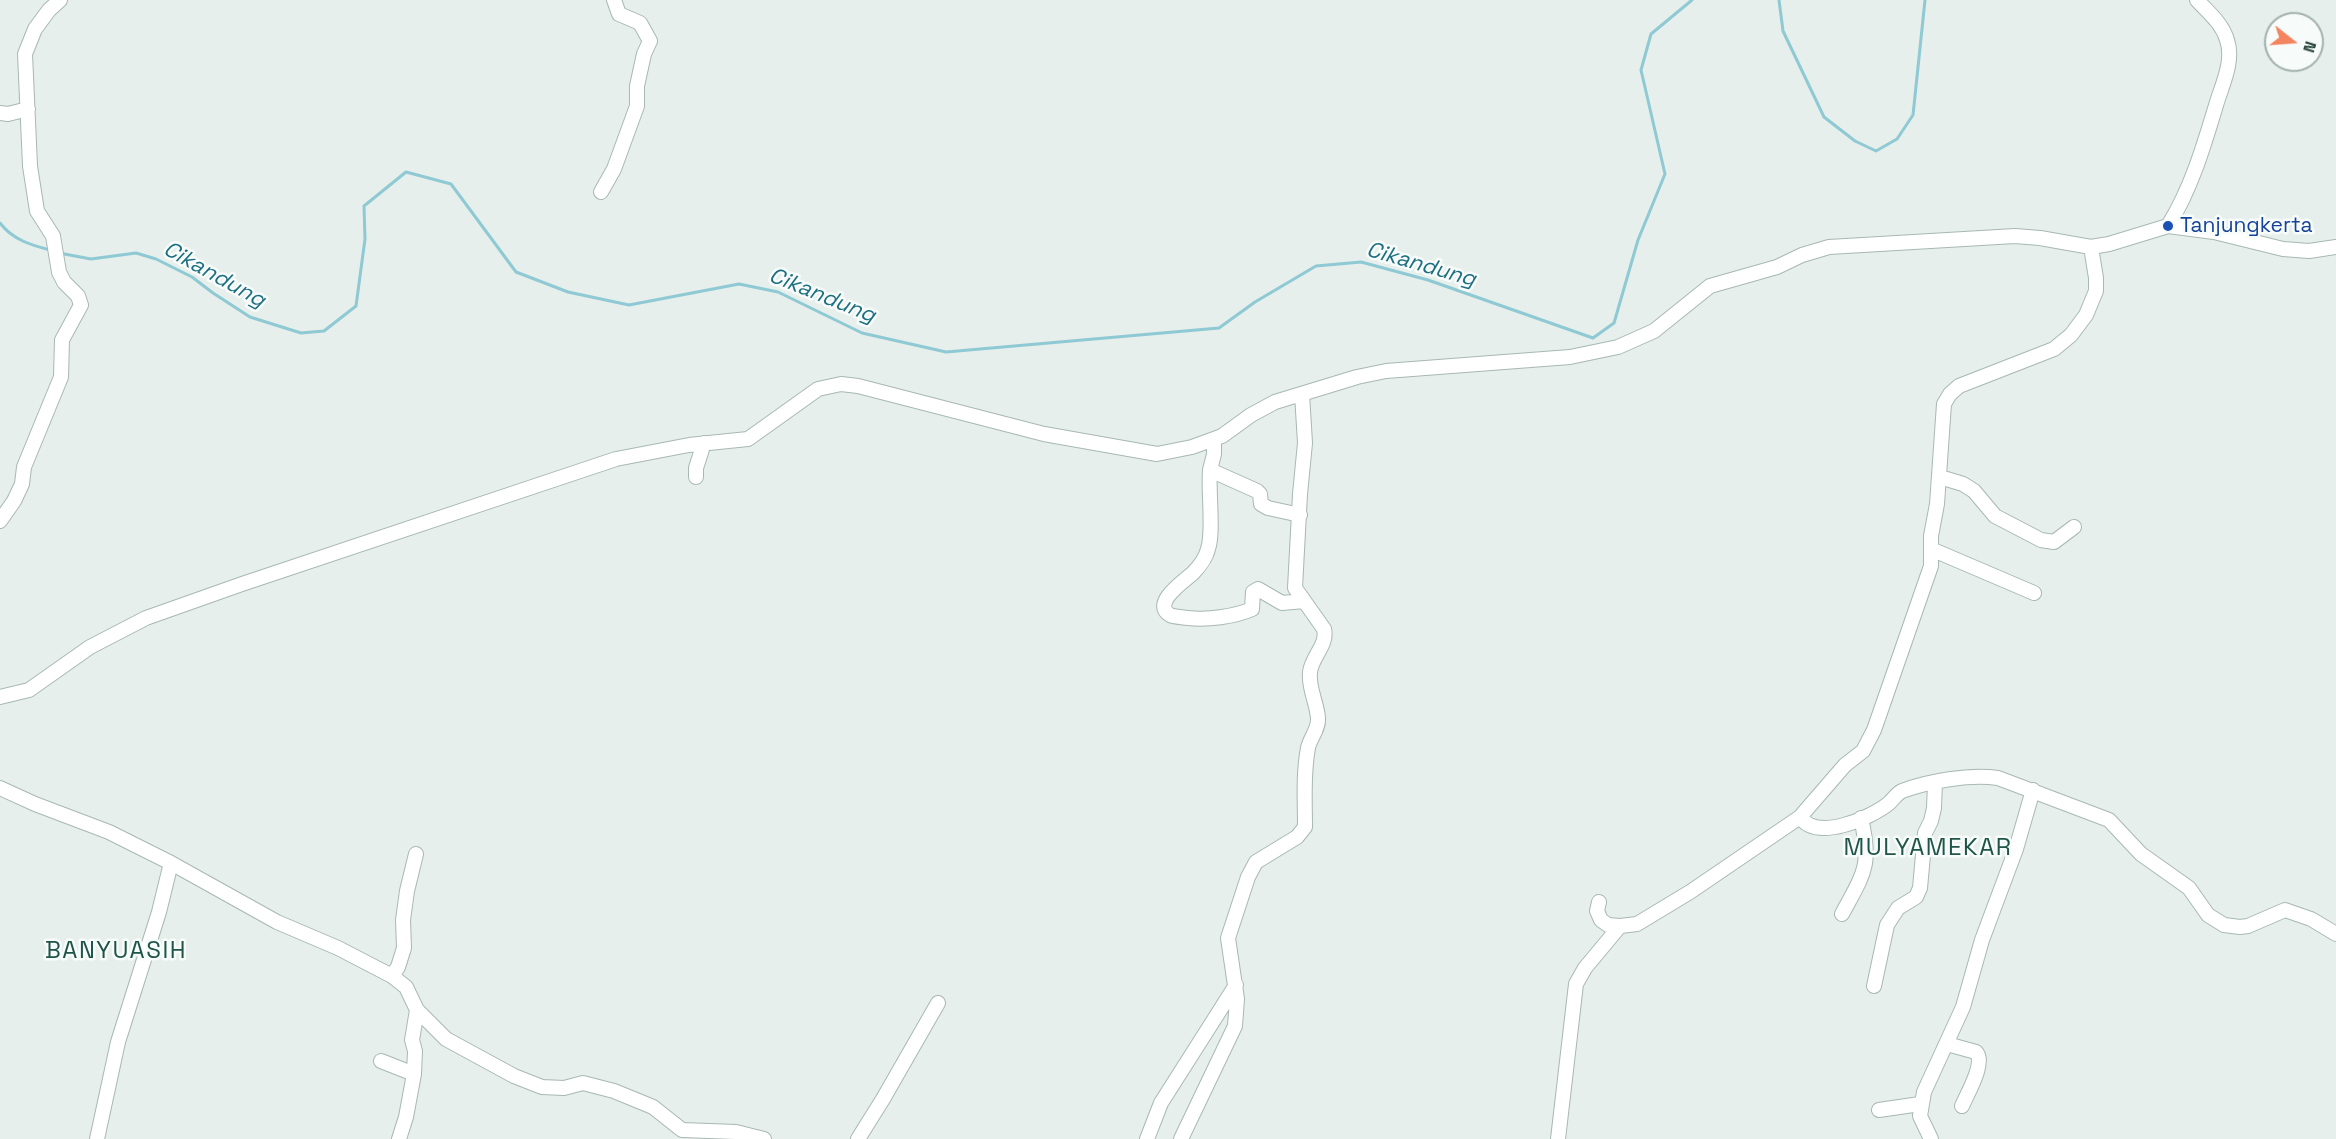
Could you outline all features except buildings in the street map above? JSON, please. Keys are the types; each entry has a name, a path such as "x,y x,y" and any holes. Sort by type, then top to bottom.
{"street":[{"path":"0,521 14,501 22,484 24,467 61,377 62,339 81,304 78,296 64,282 52,236 41,219 34,200 30,166 25,54 35,29 49,10 60,0"},
{"path":"601,192 618,160 637,106 636,86 644,54 650,41 640,23 619,14 614,0"},
{"path":"2168,226 2192,181 2229,61 2228,40 2223,30 2216,19 2197,0"},
{"path":"0,114 28,109"},
{"path":"0,697 29,690 104,638 146,618 577,470 635,454 704,443 748,439 818,389 840,384 858,386 1044,434 1137,451 1165,453 1214,440 1265,406 1357,377 1386,371 1560,358 1618,347 1654,331 1710,286 1777,267 1802,255 1829,247 2015,236 2051,239 2091,247 2109,244 2168,226 2214,232 2283,249 2309,251 2336,247"},
{"path":"1599,902 1597,911 1601,921 1608,925 1620,926 1637,924 1681,898 1764,840 1783,831 1800,817 1845,765 1863,751 1874,730 1931,566 1930,536 1940,477 1944,404 1959,386 2054,349 2070,335 2086,315 2096,291 2091,247"},
{"path":"1182,1139 1235,1026 1236,985 1228,938 1248,876 1256,862 1297,837 1305,827 1308,746 1318,719 1310,674 1326,637 1324,629 1295,588 1305,443 1302,394"},
{"path":"1214,440 1214,454 1210,470 1208,550 1196,571 1169,594 1165,603 1167,612 1171,615 1196,619 1242,613 1254,607 1254,592 1258,589 1282,603 1304,601"},
{"path":"696,477 696,468 704,443"},
{"path":"1210,470 1257,490 1261,504 1268,508 1299,515"},
{"path":"1940,477 1963,484 1974,491 1995,516 2041,540 2054,542 2074,527"},
{"path":"1931,549 2034,593"},
{"path":"1800,817 1809,826 1823,829 1842,827 1888,804 1899,792 1980,775 1998,778 2109,820 2141,854 2189,888 2208,915 2224,925 2248,926 2285,910 2311,919 2336,934"},
{"path":"1874,986 1887,925 1898,908 1916,897 1920,888 1925,833 1934,808 1935,783"},
{"path":"0,788 92,825 171,863 277,922 338,948 392,976 406,987 417,1010 446,1039 514,1076 542,1087 564,1088 583,1083 598,1086 653,1107 682,1130 736,1132 764,1139"},
{"path":"1930,1139 1920,1116 1920,1104 1928,1081 1963,1007 1982,940 2016,849 2033,790"},
{"path":"1842,914 1865,872 1867,858 1861,818"},
{"path":"392,976 398,967 404,948 403,920 416,854"},
{"path":"97,1139 118,1042 159,912 171,863"},
{"path":"1558,1139 1576,984 1620,926"},
{"path":"1147,1139 1161,1103 1236,985"},
{"path":"858,1139 884,1099 938,1003"},
{"path":"399,1139 406,1117 414,1074 415,1051 412,1040 417,1010"},
{"path":"1947,1044 1976,1052 1980,1056 1976,1075 1962,1106"},
{"path":"381,1061 414,1074"},
{"path":"1879,1110 1920,1104"}],"waterway":[{"name":"Cikandung","path":"59,253 91,259 136,253 156,259 192,277 250,317 301,333 324,331 356,306 365,239 364,206 406,172 451,184 516,272 568,292 629,305 739,284 778,292 862,333 946,352 1219,328 1255,302 1316,266 1361,262 1428,280 1593,338 1614,323 1638,240 1665,174 1641,70 1651,34 1692,0"},
{"name":"Cikandung","path":"1779,0 1783,31 1824,117 1855,141 1876,151 1897,139 1913,115 1925,0"},
{"name":"Cikandung","path":"0,223 17,238 50,250"}],"place":[{"name":"Tanjungkerta","path":"2168,226"}],"district":[{"name":"MULYAMEKAR","path":"1928,848"},
{"name":"BANYUASIH","path":"116,951"}]}
